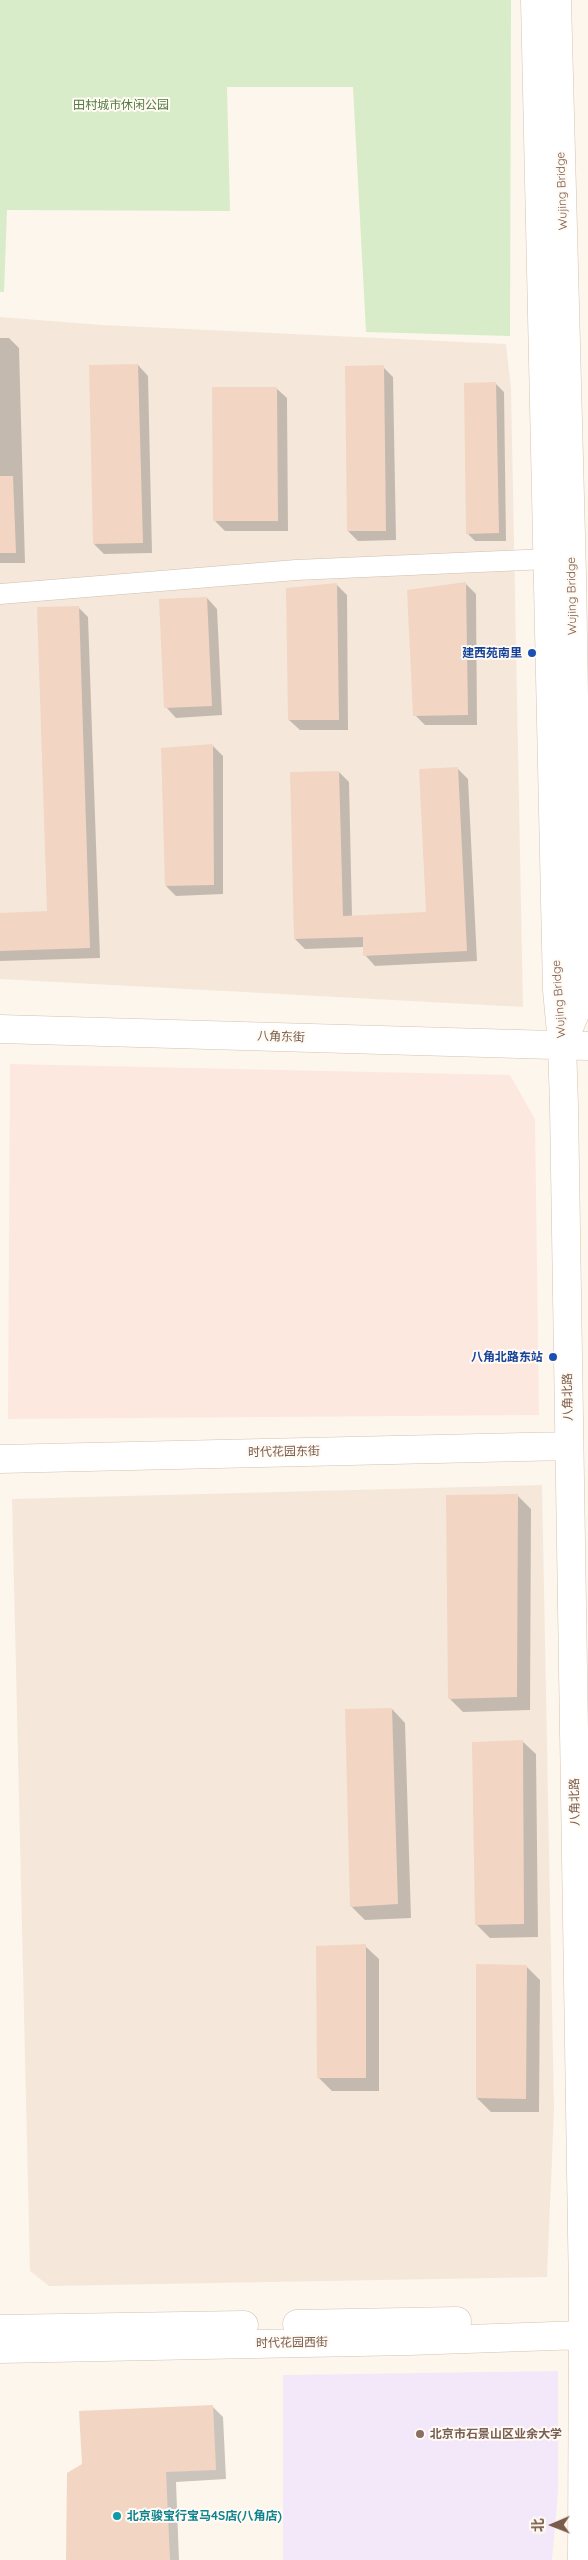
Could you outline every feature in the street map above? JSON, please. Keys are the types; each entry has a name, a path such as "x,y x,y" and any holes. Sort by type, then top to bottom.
{"street":[{"name":"Wujing Bridge","path":"534,0 557,990 579,1043"},
{"name":"Wujing Bridge","path":"557,0 572,583 579,1043"},
{"path":"0,594 296,570 548,559"},
{"name":"八角东街","path":"0,1029 579,1043"},
{"name":"八角北路","path":"579,1043 568,1446 583,2327 582,2560"},
{"name":"时代花园东街","path":"0,1459 568,1446"},
{"name":"时代花园西街","path":"0,2329 583,2327"},
{"name":"时代花园西街","path":"0,2349 409,2341 583,2327"}],"shaded area":[{"path":"0,317 102,325 506,344 511,388 523,1007 0,979"},
{"path":"10,1064 510,1075 535,1119 539,1415 8,1419"},
{"path":"542,1485 554,2110 547,2277 49,2286 30,2271 12,1499"},
{"name":"北京市石景山区业余大学","path":"558,2371 558,2492 552,2560 283,2560 283,2375"}],"green space":[{"name":"田村城市休闲公园","path":"0,0 511,0 510,336 366,332 353,87 227,87 230,211 7,210 4,292 0,292"}],"building":[{"path":"138,364 143,543 93,544 89,365"},
{"path":"384,365 386,531 347,531 345,366"},
{"path":"496,382 499,533 466,534 464,383"},
{"path":"212,387 277,387 278,521 213,521"},
{"path":"0,476 13,476 16,553 0,553"},
{"path":"466,582 468,715 413,716 407,590"},
{"path":"337,583 339,720 288,720 286,588"},
{"path":"207,597 212,706 164,708 159,599"},
{"path":"79,606 90,948 0,951 0,913 47,911 37,607"},
{"path":"213,744 214,885 165,886 161,748"},
{"path":"458,767 467,951 363,956 363,937 294,939 290,772 339,771 343,916 426,912 419,769"},
{"path":"518,1494 517,1697 448,1699 446,1495"},
{"path":"392,1708 398,1904 350,1907 345,1709"},
{"path":"523,1740 524,1924 475,1925 472,1742"},
{"path":"366,1944 366,2078 317,2078 316,1946"},
{"path":"476,1964 527,1965 526,2099 476,2098"},
{"name":"北京骏宝行宝马4S店(八角店)","path":"213,2405 216,2470 166,2472 170,2560 66,2560 67,2473 82,2464 79,2411"}],"place":[{"name":"建西苑南里","path":"532,653"},
{"name":"八角北路东站","path":"553,1357"},
{"name":"北京市石景山区业余大学","path":"420,2434"},
{"name":"北京骏宝行宝马4S店(八角店)","path":"117,2516"}]}
